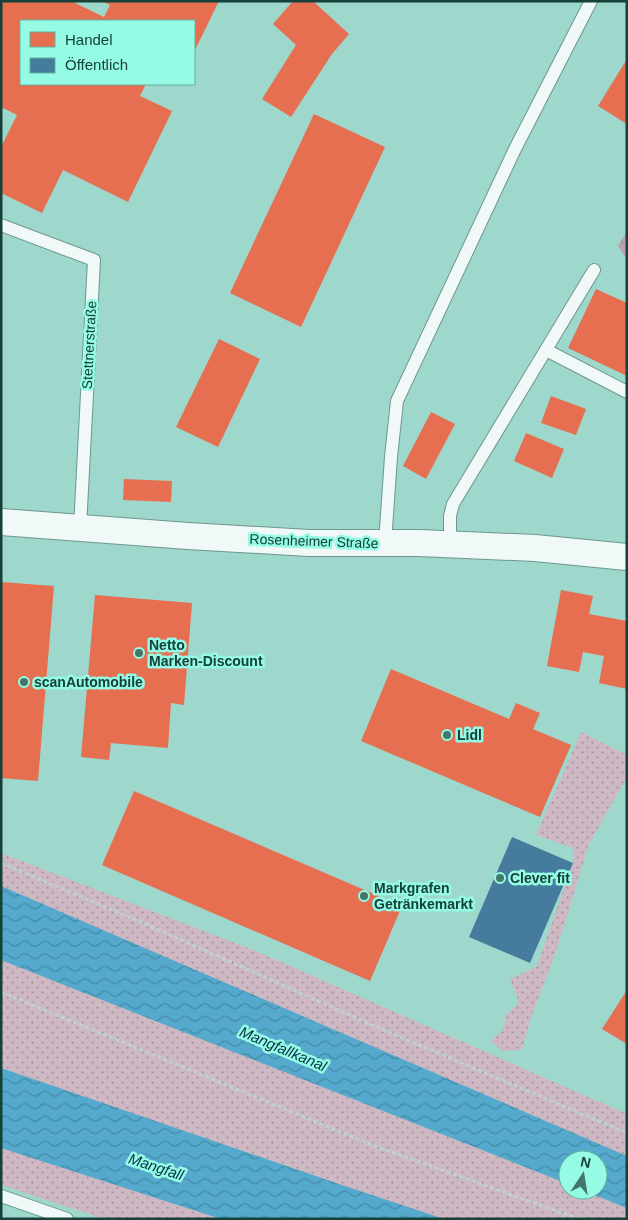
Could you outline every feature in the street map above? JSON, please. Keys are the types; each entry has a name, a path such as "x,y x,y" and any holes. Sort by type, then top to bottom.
{"street":[{"name":"Rosenheimer Straße","path":"1,522 309,543 450,544 535,548 627,557"}],"lane":[{"path":"385,543 397,401 515,149 591,1"},
{"name":"Stettnerstraße","path":"1,225 94,260 80,528"},
{"path":"450,544 450,516 453,504 594,270"},
{"path":"546,350 627,392"},
{"path":"1,1196 67,1219"}],"path":[{"path":"1,863 148,925 379,1028 627,1133"},
{"path":"1,992 372,1145 579,1219"}],"shaded area":[{"path":"581,732 627,755 627,777 589,844 555,955 531,1017 522,1050 502,1051 491,1041 503,1030 506,1015 519,1003 510,979 537,966 573,863 573,848 536,835"},
{"path":"1,853 256,951 627,1114 627,1219 104,1219 1,1185"}],"green space":[{"path":"627,231 627,260 618,246"}],"water":[{"name":"Mangfallkanal","path":"1,886 627,1156 627,1208 607,1200 608,1150 558,1150 558,1180 1,960"},
{"name":"Mangfall","path":"1,1068 444,1219 221,1219 1,1148"}],"building: Handel":[{"path":"1,1 71,1 104,17 110,5 101,1 219,1 195,50 195,20 20,20 20,85 146,85 140,96 172,111 128,202 63,170 42,213 1,193 1,147 17,115 1,107"},
{"path":"293,1 313,1 349,34 332,54 291,117 262,99 296,45 273,24"},
{"path":"627,59 627,124 598,106"},
{"path":"314,114 385,147 301,327 230,293"},
{"path":"596,289 627,303 627,376 568,348"},
{"path":"219,339 260,359 218,447 176,427"},
{"path":"551,396 586,409 576,435 541,423"},
{"path":"431,412 455,424 426,479 403,466"},
{"path":"526,433 564,449 552,478 514,461"},
{"path":"124,479 172,481 171,502 123,500"},
{"name":"scanAutomobile","path":"1,582 54,586 38,781 1,778"},
{"path":"561,590 593,596 589,614 627,621 627,689 599,683 604,656 583,652 579,672 547,666"},
{"name":"Netto Marken-Discount","path":"95,595 192,603 184,705 171,703 168,748 111,743 109,760 81,757"},
{"name":"Lidl","path":"391,669 509,719 516,703 540,713 533,729 571,745 540,817 361,741"},
{"path":"134,791 402,906 370,981 102,865"},
{"path":"627,990 627,1044 602,1029"}],"building: Öffentlich":[{"path":"512,837 573,863 530,963 469,937"}],"place":[{"name":"Netto Marken-Discount","path":"139,653"},
{"name":"scanAutomobile","path":"24,682"},
{"name":"Lidl","path":"447,735"},
{"name":"Clever fit","path":"500,878"},
{"name":"Markgrafen Getränkemarkt","path":"364,896"}]}
